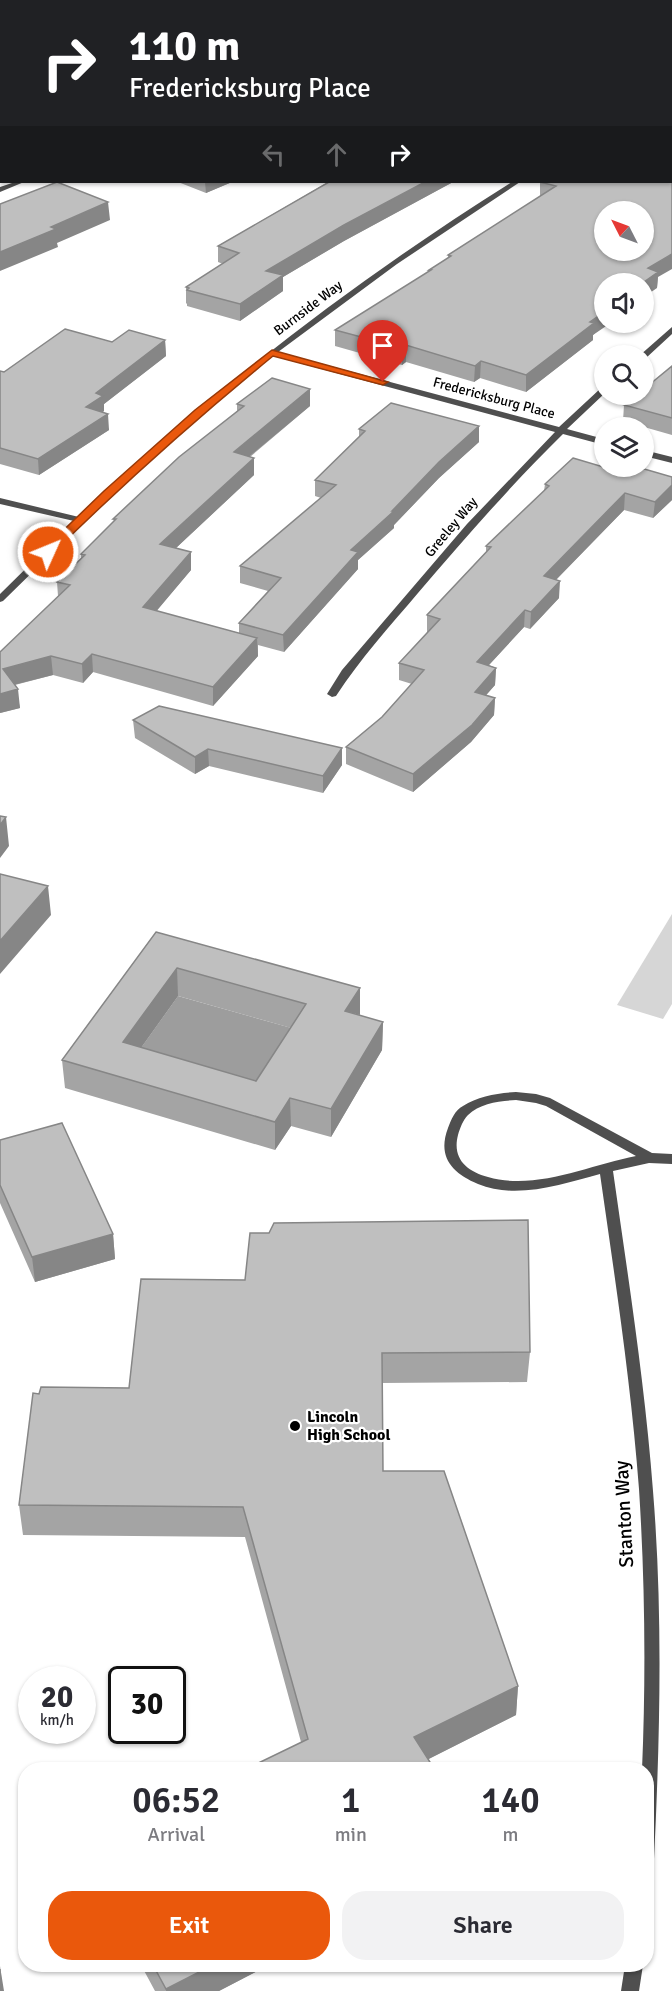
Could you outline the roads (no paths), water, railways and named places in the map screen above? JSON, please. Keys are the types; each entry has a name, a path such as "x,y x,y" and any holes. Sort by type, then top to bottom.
{"street":[{"path":"0,190 18,183"},
{"name":"Burnside Way","path":"0,599 80,520 199,412 272,353 415,248 514,183"},
{"path":"654,346 672,330"},
{"name":"Fredericksburg Place","path":"272,353 594,439"},
{"name":"Greeley Way","path":"332,694 346,672 485,507 594,399"},
{"path":"654,456 672,460"},
{"path":"0,501 80,520"},
{"path":"650,1158 545,1101 521,1097 495,1098 478,1103 462,1112 454,1129 450,1147 453,1163 469,1175 485,1182 510,1187 579,1176 650,1158 672,1159"},
{"name":"Stanton Way","path":"606,1169 626,1306 646,1490 652,1642 649,1762"},
{"path":"630,1991 633,1972"}],"place":[{"name":"Lincoln High School","path":"295,1426"}]}
